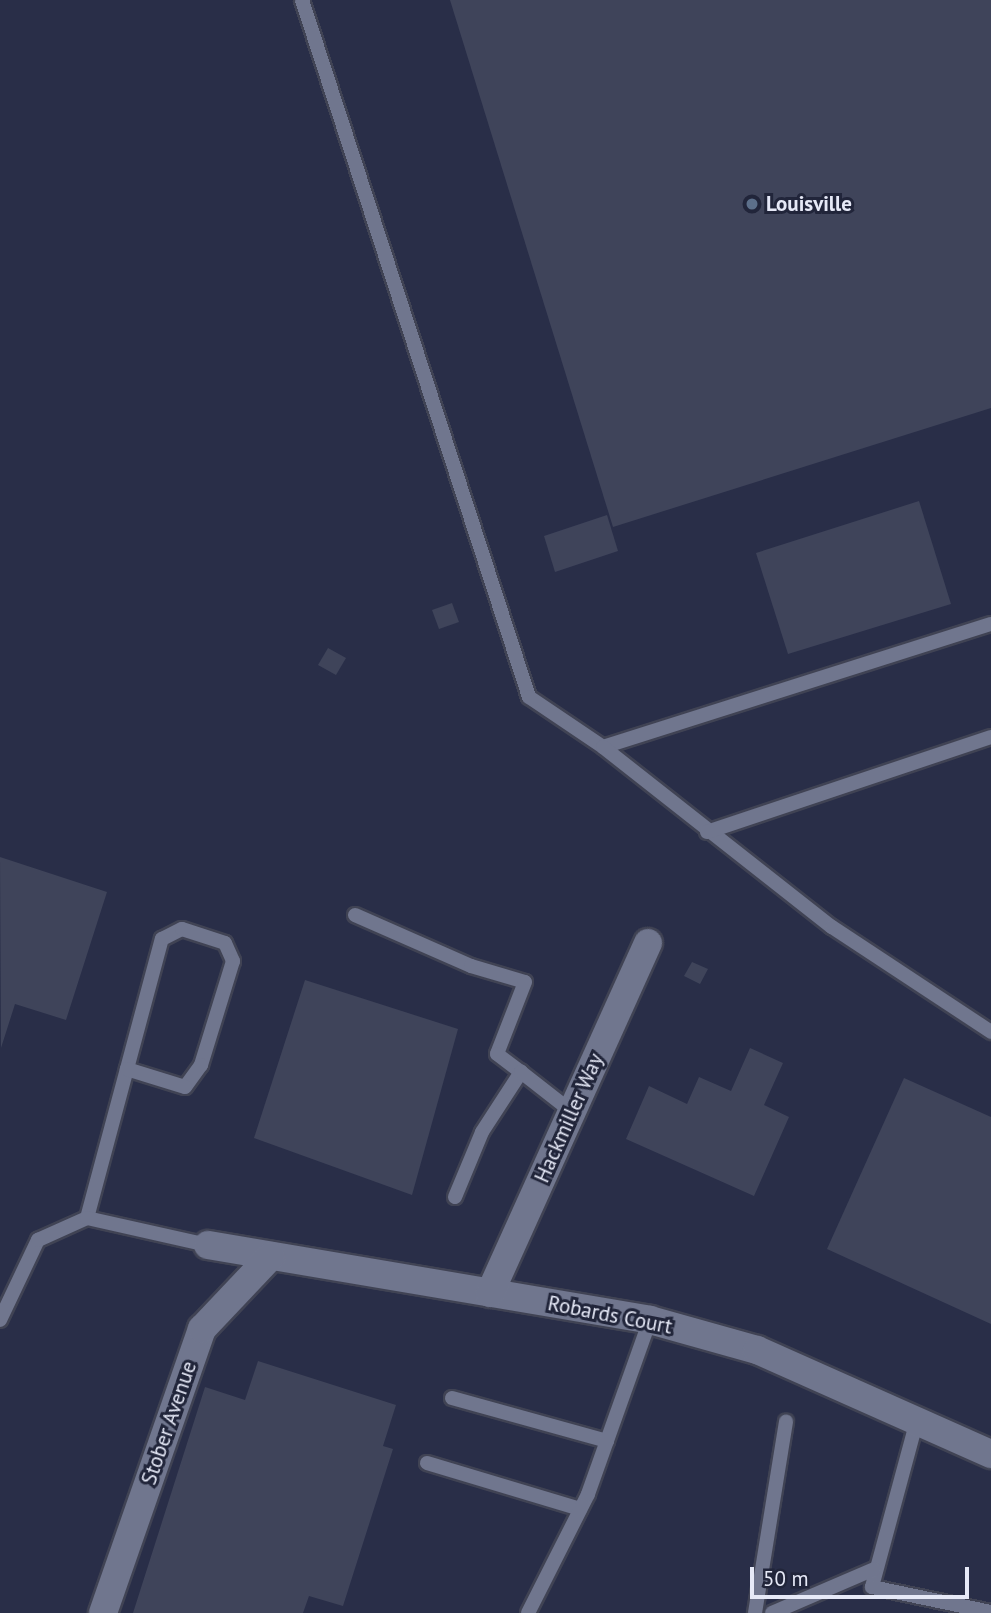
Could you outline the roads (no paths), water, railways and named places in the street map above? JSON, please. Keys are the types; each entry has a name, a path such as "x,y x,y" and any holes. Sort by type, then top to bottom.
{"street":[{"name":"Hackmiller Way","path":"491,1293 648,943"},
{"name":"Robards Court","path":"208,1245 650,1320 757,1350 991,1454"},
{"name":"Stober Avenue","path":"103,1613 202,1329 271,1256"}],"lane":[{"path":"302,0 529,697 603,747 707,832 832,927 991,1032"},
{"path":"603,747 991,625"},
{"path":"707,832 991,737"},
{"path":"355,915 471,966 525,982 497,1054 572,1112"},
{"path":"87,1218 127,1069 162,939 182,929 225,943 233,961 201,1066 185,1087 127,1069"},
{"path":"455,1197 482,1132 521,1072"},
{"path":"0,1320 38,1240 87,1218 208,1245"},
{"path":"528,1613 580,1509 650,1320"},
{"path":"453,1398 607,1441"},
{"path":"917,1420 874,1569 872,1587 991,1612"},
{"path":"755,1613 786,1421"},
{"path":"427,1463 580,1509"},
{"path":"772,1613 874,1569"}],"place":[{"name":"Louisville","path":"752,204"}]}
